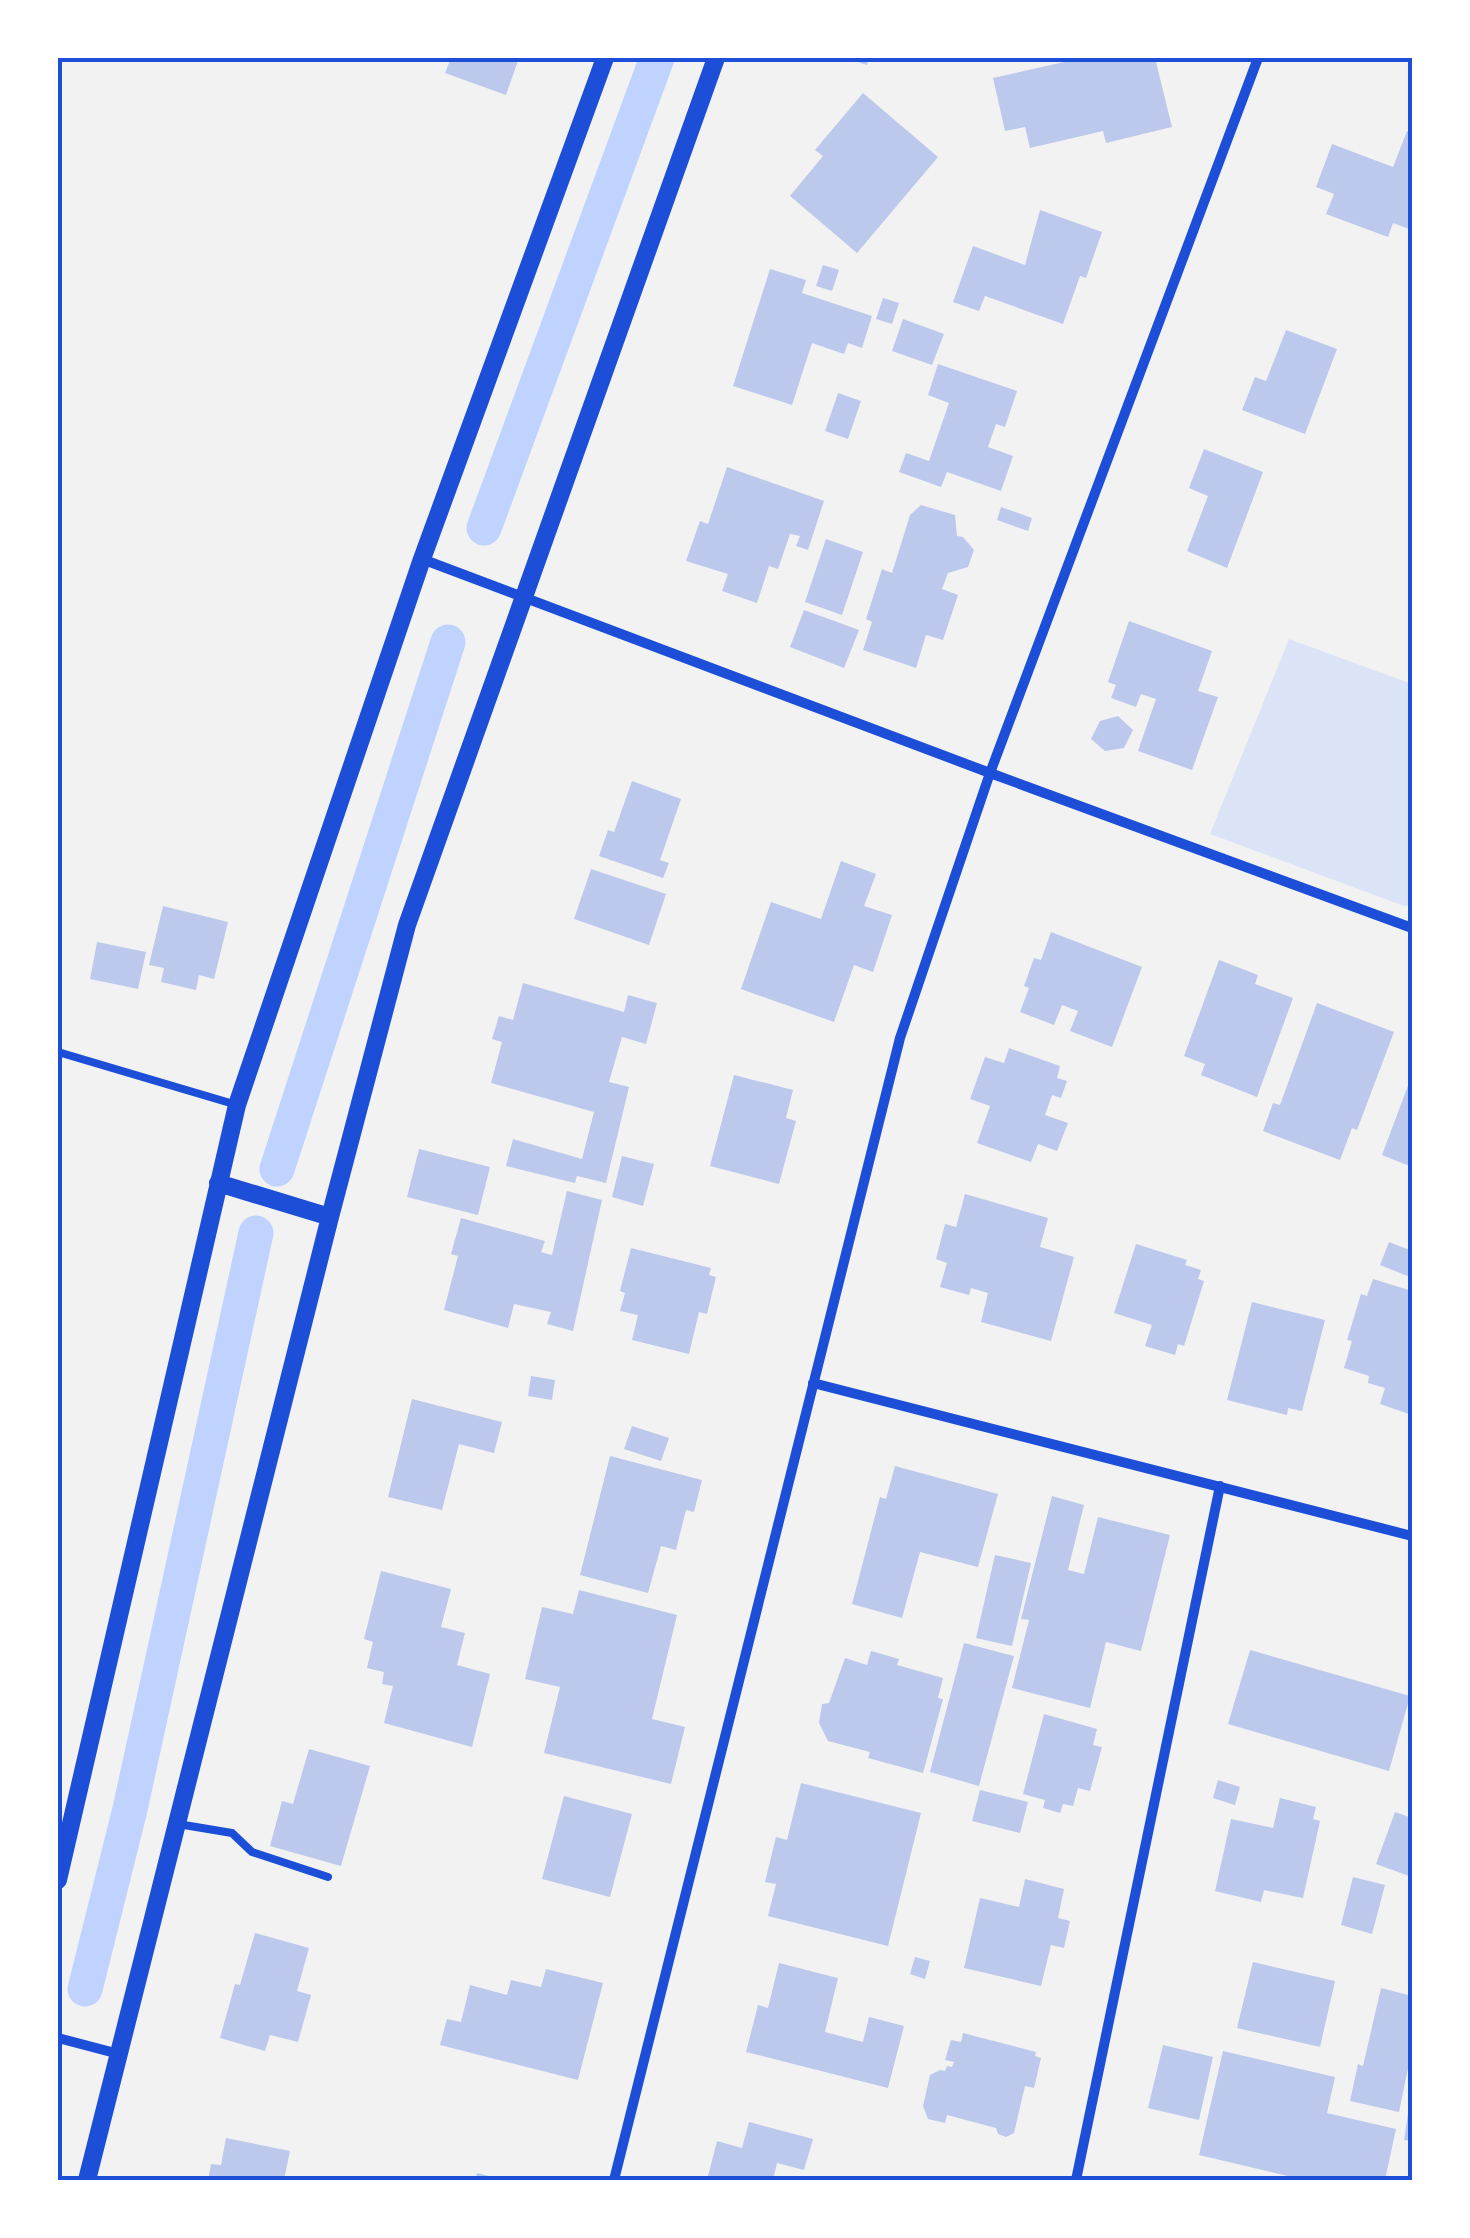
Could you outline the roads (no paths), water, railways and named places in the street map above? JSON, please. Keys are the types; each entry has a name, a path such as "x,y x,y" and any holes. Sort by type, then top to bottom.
{"street":[{"path":"58,1880 237,1105 422,559 605,58"},
{"path":"87,2180 407,925 716,58"},
{"path":"614,2180 900,1038 990,773 1258,58"},
{"path":"422,559 1412,928"},
{"path":"218,1183 330,1218"},
{"path":"813,1383 1412,1536"},
{"path":"1076,2180 1220,1486"},
{"path":"58,2038 120,2054"}],"lane":[{"path":"58,1052 237,1105"},
{"path":"178,1824 232,1833 258,1855 328,1878"}],"waterway":[{"path":"484,528 657,58"},
{"path":"277,1169 448,642"},
{"path":"85,1989 130,1809 256,1233"}]}
